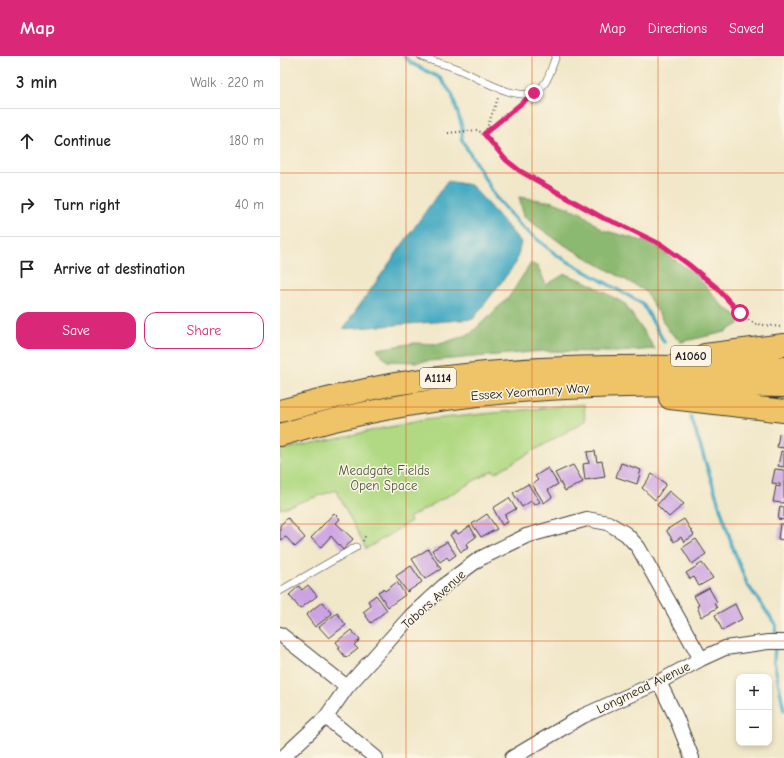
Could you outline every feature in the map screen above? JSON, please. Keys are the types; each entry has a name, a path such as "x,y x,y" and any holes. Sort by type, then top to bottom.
{"main road":[{"name":"A1060","path":"598,367 784,345"},
{"name":"Essex Yeomanry Way","path":"280,411 337,396 422,380 520,370 598,367 784,368"},
{"name":"Essex Yeomanry Way","path":"280,435 322,422 377,410 475,394 519,390 615,386 784,386"},
{"name":"A1114","path":"475,394 621,394 725,403 784,411"}],"street":[{"name":"Tabors Avenue","path":"282,758 326,717 347,688 411,616 447,583 479,559 526,536 587,519 608,523 626,534 638,548 701,659"},
{"path":"280,634 347,688"},
{"name":"Longmead Avenue","path":"512,758 583,716 659,682 701,659 725,648 768,642 784,642"},
{"path":"659,682 676,717 692,758"},
{"path":"326,717 376,758"}],"lane":[{"path":"421,56 432,62 455,67 501,90 527,94 534,93 542,88 556,56"},
{"path":"280,591 356,547"}],"path":[{"path":"484,134 501,90"},
{"path":"484,134 534,93"},
{"path":"448,133 477,130 484,134 506,160 603,218 662,245 700,273 747,319 756,324 784,327"}],"green space":[{"path":"519,197 553,202 580,212 603,230 653,244 695,274 722,305 744,321 725,332 681,342 669,331 645,291 561,243 524,217"},
{"path":"531,263 538,267 546,285 565,274 587,282 625,304 655,349 616,352 543,351 417,362 387,361 377,349 415,343 440,344 470,334 509,297"},
{"name":"Meadgate Fields Open Space","path":"584,404 585,421 495,473 493,470 409,518 411,521 366,549 336,490 280,509 280,450 423,420"}],"water":[{"path":"447,181 471,185 521,242 516,263 473,319 343,329"}],"building":[{"path":"779,434 784,435 784,448 777,447"},
{"path":"595,451 597,462 602,461 605,477 585,480 583,464 589,463 587,452"},
{"path":"781,451 784,452 784,467 778,466"},
{"path":"621,463 641,470 637,484 616,477"},
{"path":"573,465 583,482 565,491 555,473"},
{"path":"548,468 558,484 548,490 552,497 544,503 532,484 538,480 535,476"},
{"path":"775,469 784,470 784,503 773,502 776,486 780,487 780,484 772,483"},
{"path":"652,474 666,484 655,500 642,488"},
{"path":"528,484 540,502 534,505 531,501 522,507 513,493"},
{"path":"669,491 684,504 669,517 657,505"},
{"path":"509,498 516,509 505,515 508,522 502,525 493,508"},
{"path":"780,506 784,507 784,520 778,519"},
{"path":"334,513 340,519 336,523 353,539 343,550 331,536 321,547 311,538"},
{"path":"487,514 497,529 481,537 472,524"},
{"path":"288,518 305,538 295,547 286,537 280,540 280,525"},
{"path":"684,519 694,535 684,542 681,537 674,542 666,530"},
{"path":"780,524 784,524 784,540 778,539"},
{"path":"470,526 476,537 466,544 468,548 461,552 450,535 456,531 458,534"},
{"path":"696,539 706,554 692,564 682,548"},
{"path":"447,542 456,555 449,560 447,557 440,562 432,550"},
{"path":"428,549 441,569 425,579 412,559"},
{"path":"702,563 713,578 699,586 694,577 690,579 686,573"},
{"path":"411,566 422,582 407,592 396,576"},
{"path":"397,582 405,595 388,607 378,592 383,589 385,591"},
{"path":"308,585 317,596 300,609 289,595 299,586 302,590"},
{"path":"709,588 717,602 714,603 717,608 701,617 697,606 699,605 694,596"},
{"path":"376,595 387,610 371,623 363,612 371,606 368,601"},
{"path":"322,602 332,614 315,627 306,615"},
{"path":"735,604 742,619 722,630 715,615"},
{"path":"337,613 346,625 329,638 319,627"},
{"path":"351,630 360,640 354,645 358,649 346,658 338,648 340,647 336,642"}],"waterway":[{"path":"404,56 411,63 440,78 452,94 462,127 462,140 497,199 523,228 558,256 643,304 664,342"},
{"path":"691,417 733,548 747,584 776,625 775,638"},
{"path":"775,644 774,662 784,710"}],"route":[{"path":"534,93 484,134 506,160 520,171 543,183 578,205 662,245 700,273 716,287 740,313"}]}
